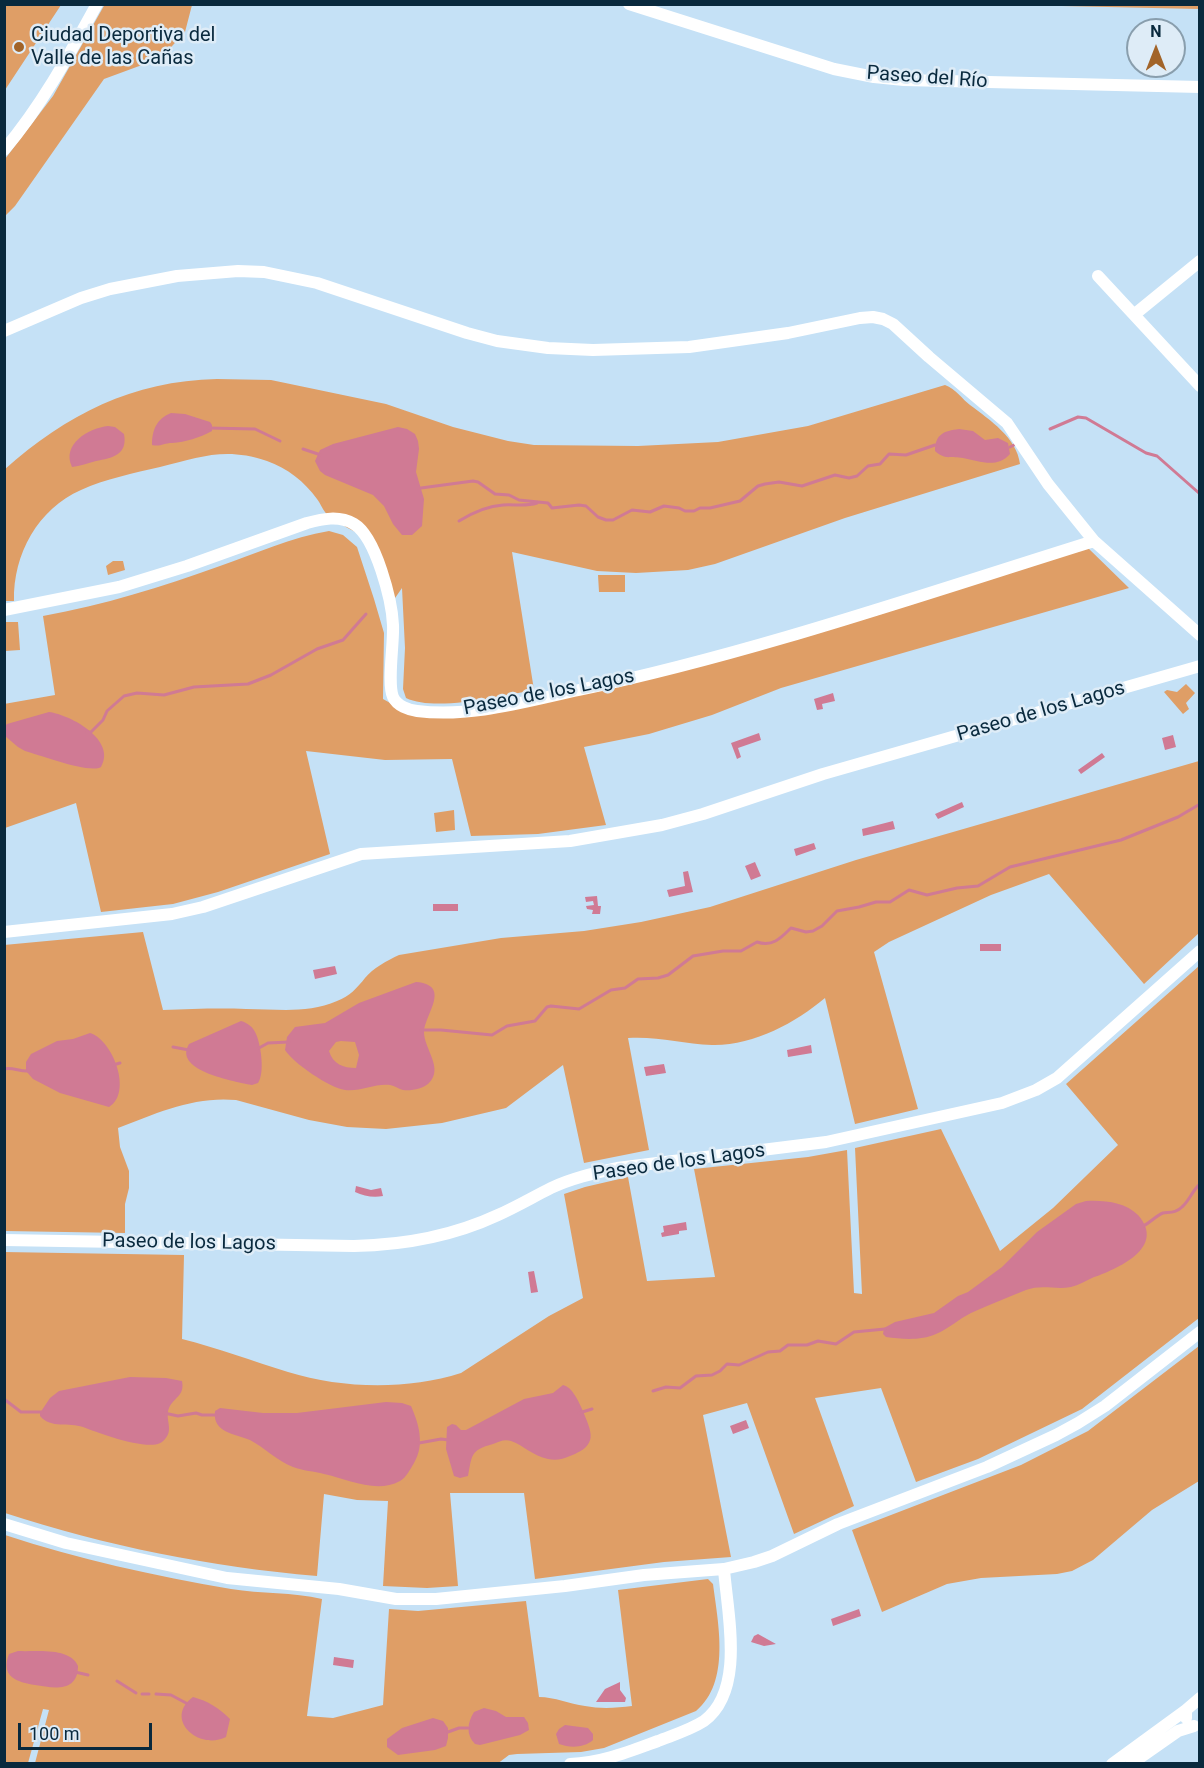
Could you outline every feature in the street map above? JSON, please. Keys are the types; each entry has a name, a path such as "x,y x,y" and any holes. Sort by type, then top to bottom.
{"street":[{"path":"4,150 27,123 49,89 97,4"},
{"name":"Paseo del Río","path":"629,4 834,69 874,77 904,80 1200,87"},
{"path":"1135,314 1200,261"},
{"path":"4,331 72,302 110,289 177,276 238,271 264,272 317,283 466,333 498,341 548,348 593,350 688,347 788,333 873,317 893,324 1007,423 1048,484 1094,541 1200,635"},
{"path":"1098,276 1200,386"},
{"name":"Paseo de los Lagos","path":"4,610 119,587 187,566 307,523 341,519 355,524 367,538 392,610 393,699 410,710 453,712 506,705 619,681 762,644 1094,541"},
{"name":"Paseo de los Lagos","path":"4,932 172,914 203,907 361,854 570,841 662,825 703,814 823,774 1200,666"},
{"name":"Paseo de los Lagos","path":"4,1240 354,1246 406,1242 427,1239 470,1226 497,1216 553,1187 599,1172 818,1144 981,1108 1036,1090 1056,1078 1200,951"},
{"path":"4,1524 66,1543 226,1578 339,1589 396,1599 436,1599 565,1586 644,1575 724,1569 772,1556 838,1524 987,1467 1063,1431 1105,1406 1200,1332"},
{"path":"570,1764 620,1755 689,1729 705,1720 714,1710 725,1691 731,1650 724,1569"},
{"path":"1112,1764 1200,1698"},
{"path":"1186,1710 1187,1720 1197,1726"},
{"path":"1131,1764 1178,1731 1197,1726"}],"shaded area":[{"path":"105,4 192,5 185,32 161,58 104,79 15,206 5,216 5,159 53,96"},
{"path":"1199,4 1199,9 1016,5"},
{"name":"Ciudad Deportiva del Valle de las Cañas","path":"4,5 61,5 5,90 4,90"},
{"path":"217,379 271,380 386,404 453,427 508,441 534,445 638,446 718,442 808,426 945,385 1001,430 1014,446 1020,464 845,518 715,564 688,570 636,573 597,571 512,552 534,690 469,702 434,704 406,698 403,689 405,648 402,588 393,601 371,540 326,513 307,487 295,476 274,464 252,457 225,454 201,457 110,479 66,498 52,509 31,535 18,566 14,601 5,601 4,470 52,432 102,404 157,386"},
{"path":"171,413 185,414 210,422 212,431 187,441 152,445 156,426"},
{"path":"108,426 115,427 124,434 124,447 121,451 108,458 72,467 70,451 74,444 85,434"},
{"path":"398,427 415,434 418,441 416,472 424,499 422,526 412,535 402,535 393,524 384,506 373,495 325,475 315,461 320,450 333,444"},
{"path":"959,429 973,431 985,440 998,438 1008,443 1010,454 1005,459 988,463 938,454 935,451 935,445 941,434"},
{"path":"329,531 343,535 357,547 384,633 383,699 408,713 553,699 1087,547 1129,588 781,688 712,715 649,734 584,747 606,825 538,834 471,836 452,759 385,760 306,751 330,854 218,892 173,904 101,912 76,803 5,828 4,704 55,695 43,616 132,595 287,542"},
{"path":"113,561 123,561 125,570 108,575 106,566"},
{"path":"598,575 625,575 625,592 599,592"},
{"path":"5,622 18,622 20,650 5,651"},
{"path":"1186,684 1195,693 1186,703 1189,709 1183,714 1164,692 1167,690 1177,692"},
{"path":"833,693 835,701 822,704 823,709 817,710 814,699"},
{"path":"49,712 69,718 97,739 103,747 104,757 101,767 76,766 25,751 5,736 7,724"},
{"path":"759,733 761,740 738,748 741,757 737,759 731,743"},
{"path":"1173,735 1176,747 1165,750 1162,738"},
{"path":"1102,753 1105,757 1081,774 1078,770"},
{"path":"1199,761 1199,933 1144,984 1049,874 991,895 889,942 874,952 918,1109 855,1124 825,998 787,1024 743,1042 712,1045 628,1038 649,1150 584,1163 563,1065 506,1108 442,1123 386,1129 347,1127 309,1120 236,1100 220,1099 190,1103 118,1128 120,1147 129,1171 129,1188 125,1204 125,1233 5,1231 4,945 143,932 163,1010 314,1008 346,997 372,971 399,955 501,938 584,931 641,922 710,907 856,860"},
{"path":"962,802 964,807 938,819 935,814"},
{"path":"454,810 455,830 436,832 434,813"},
{"path":"893,821 895,829 863,836 862,829"},
{"path":"814,843 816,849 796,856 794,849"},
{"path":"755,862 761,876 751,880 745,866"},
{"path":"688,871 693,892 669,897 667,890 685,886 683,872"},
{"path":"597,896 598,906 601,906 600,914 592,914 593,910 587,909 586,906 594,905 593,901 586,902 585,897"},
{"path":"433,904 458,904 458,911 433,911"},
{"path":"980,944 1001,944 1001,951 980,951"},
{"path":"335,966 337,974 315,979 313,970"},
{"path":"1199,966 1199,1318 1082,1409 978,1459 916,1482 881,1388 815,1398 854,1506 794,1534 747,1403 703,1415 731,1557 664,1562 535,1579 524,1493 450,1493 458,1586 427,1588 383,1586 388,1501 357,1500 324,1494 317,1576 238,1567 159,1554 81,1536 5,1513 4,1252 184,1255 182,1339 309,1378 353,1384 397,1385 440,1379 461,1373 549,1316 583,1298 564,1194 628,1177 647,1281 715,1277 694,1169 808,1157 847,1150 854,1293 862,1294 855,1148 941,1129 1000,1251 1053,1208 1118,1145 1066,1084"},
{"path":"416,982 427,984 433,989 434,1001 424,1032 435,1071 429,1083 410,1090 403,1090 392,1085 379,1085 345,1090 330,1085 312,1074 285,1050 287,1037 295,1027 325,1023 359,1003","holes":["336,1042 355,1042 359,1055 356,1068 343,1066 333,1059 329,1051"]},
{"path":"241,1021 252,1027 258,1039 262,1066 258,1083 252,1085 217,1076 196,1067 189,1061 186,1053 189,1044"},
{"path":"90,1033 106,1046 117,1067 120,1079 119,1091 116,1100 109,1107 60,1093 33,1079 26,1071 26,1062 31,1054 57,1041 73,1039"},
{"path":"811,1045 812,1053 788,1057 787,1050"},
{"path":"664,1064 666,1073 646,1076 644,1067"},
{"path":"356,1186 371,1190 381,1188 383,1196 365,1196 355,1192"},
{"path":"1086,1201 1114,1203 1127,1207 1138,1215 1145,1227 1147,1238 1135,1256 1114,1269 1074,1286 1038,1287 1019,1293 971,1313 930,1336 904,1339 886,1337 883,1334 884,1328 895,1322 934,1313 958,1296 968,1292 1002,1267 1037,1232 1076,1204"},
{"path":"686,1222 687,1230 662,1237 663,1226"},
{"path":"534,1271 538,1292 531,1293 528,1272"},
{"path":"1199,1346 1199,1481 1152,1510 1093,1560 1072,1571 1057,1574 981,1578 947,1584 882,1612 852,1530 1021,1465 1088,1431"},
{"path":"130,1377 182,1381 181,1393 169,1408 169,1430 162,1442 146,1445 136,1443 78,1426 49,1422 40,1416 50,1398 59,1391"},
{"path":"563,1385 574,1394 588,1425 591,1437 586,1447 567,1457 554,1460 506,1440 476,1451 468,1476 460,1478 454,1476 446,1449 447,1427 452,1424 461,1430 466,1430 524,1399 553,1393"},
{"path":"386,1402 411,1406 420,1442 417,1456 404,1478 391,1485 381,1486 362,1484 293,1467 250,1440 226,1432 217,1424 215,1418 215,1411 220,1408 263,1413 297,1413"},
{"path":"746,1420 749,1428 733,1434 730,1426"},
{"path":"5,1535 89,1559 174,1578 242,1591 322,1599 307,1716 333,1718 383,1705 389,1609 418,1611 526,1601 539,1697 591,1707 632,1706 618,1590 708,1579 713,1584 717,1616 720,1651 718,1668 707,1699 696,1711 604,1748 581,1752 509,1755 497,1764 35,1763 49,1710 43,1709 28,1763 5,1764"},
{"path":"859,1609 861,1616 833,1626 831,1619"},
{"path":"758,1634 776,1644 764,1646 751,1642"},
{"path":"18,1651 52,1652 68,1656 78,1666 77,1675 74,1681 63,1687 35,1685 16,1680 9,1673 7,1662 9,1654"},
{"path":"334,1657 354,1660 353,1668 333,1665"},
{"path":"620,1682 620,1690 626,1698 625,1702 596,1702 605,1689"},
{"path":"193,1697 213,1705 230,1719 226,1737 205,1740 188,1730 183,1723 182,1714 185,1706"},
{"path":"484,1708 506,1717 524,1717 529,1730 520,1735 480,1745 475,1744 469,1733 470,1720 474,1712"},
{"path":"433,1718 443,1721 448,1728 446,1746 435,1750 398,1755 387,1747 387,1739 402,1728"},
{"path":"565,1725 588,1728 593,1734 593,1740 585,1745 577,1746 559,1744 556,1734"}],"waterway":[{"path":"1050,429 1078,417 1086,418 1146,453 1157,456 1200,494"},
{"path":"208,428 255,429 280,441"},
{"path":"421,488 473,481 495,494 509,495 519,500 548,503 552,508 586,506 598,517 613,520 632,510 650,512 664,506 694,511 740,501 758,486 765,484 779,482 802,486 835,475 849,478 857,476 868,466 880,464 889,454 906,455 935,445"},
{"path":"1010,447 1014,445"},
{"path":"303,449 321,455"},
{"path":"459,521 491,507 537,503"},
{"path":"87,732 91,732 103,720 107,711 124,696 137,693 164,695 194,687 248,684 271,675 317,649 343,640 366,614"},
{"path":"421,1030 492,1035 507,1026 535,1021 547,1007 579,1009 611,990 625,988 638,979 668,975 693,956 723,951 741,951 757,942 771,943 791,928 806,932 813,931 822,926 837,911 876,902 890,902 909,890 927,895 978,886 1010,867 1121,840 1178,817 1200,804"},
{"path":"259,1048 268,1043 289,1042"},
{"path":"173,1047 189,1050"},
{"path":"113,1065 120,1063"},
{"path":"4,1069 29,1071"},
{"path":"1143,1226 1163,1213 1180,1209 1200,1184"},
{"path":"653,1391 666,1387 680,1388 696,1376 712,1375 727,1364 739,1365 768,1352 780,1351 788,1345 807,1345 818,1341 836,1344 854,1332 885,1329"},
{"path":"4,1399 21,1412 42,1412"},
{"path":"579,1413 592,1409"},
{"path":"164,1413 178,1416 196,1413 216,1415"},
{"path":"419,1443 449,1440"},
{"path":"75,1672 88,1675"},
{"path":"117,1681 136,1693"},
{"path":"142,1694 149,1694"},
{"path":"156,1694 171,1695 186,1703"},
{"path":"448,1732 468,1728"}],"place":[{"name":"Ciudad Deportiva del Valle de las Cañas","path":"19,47"}]}
